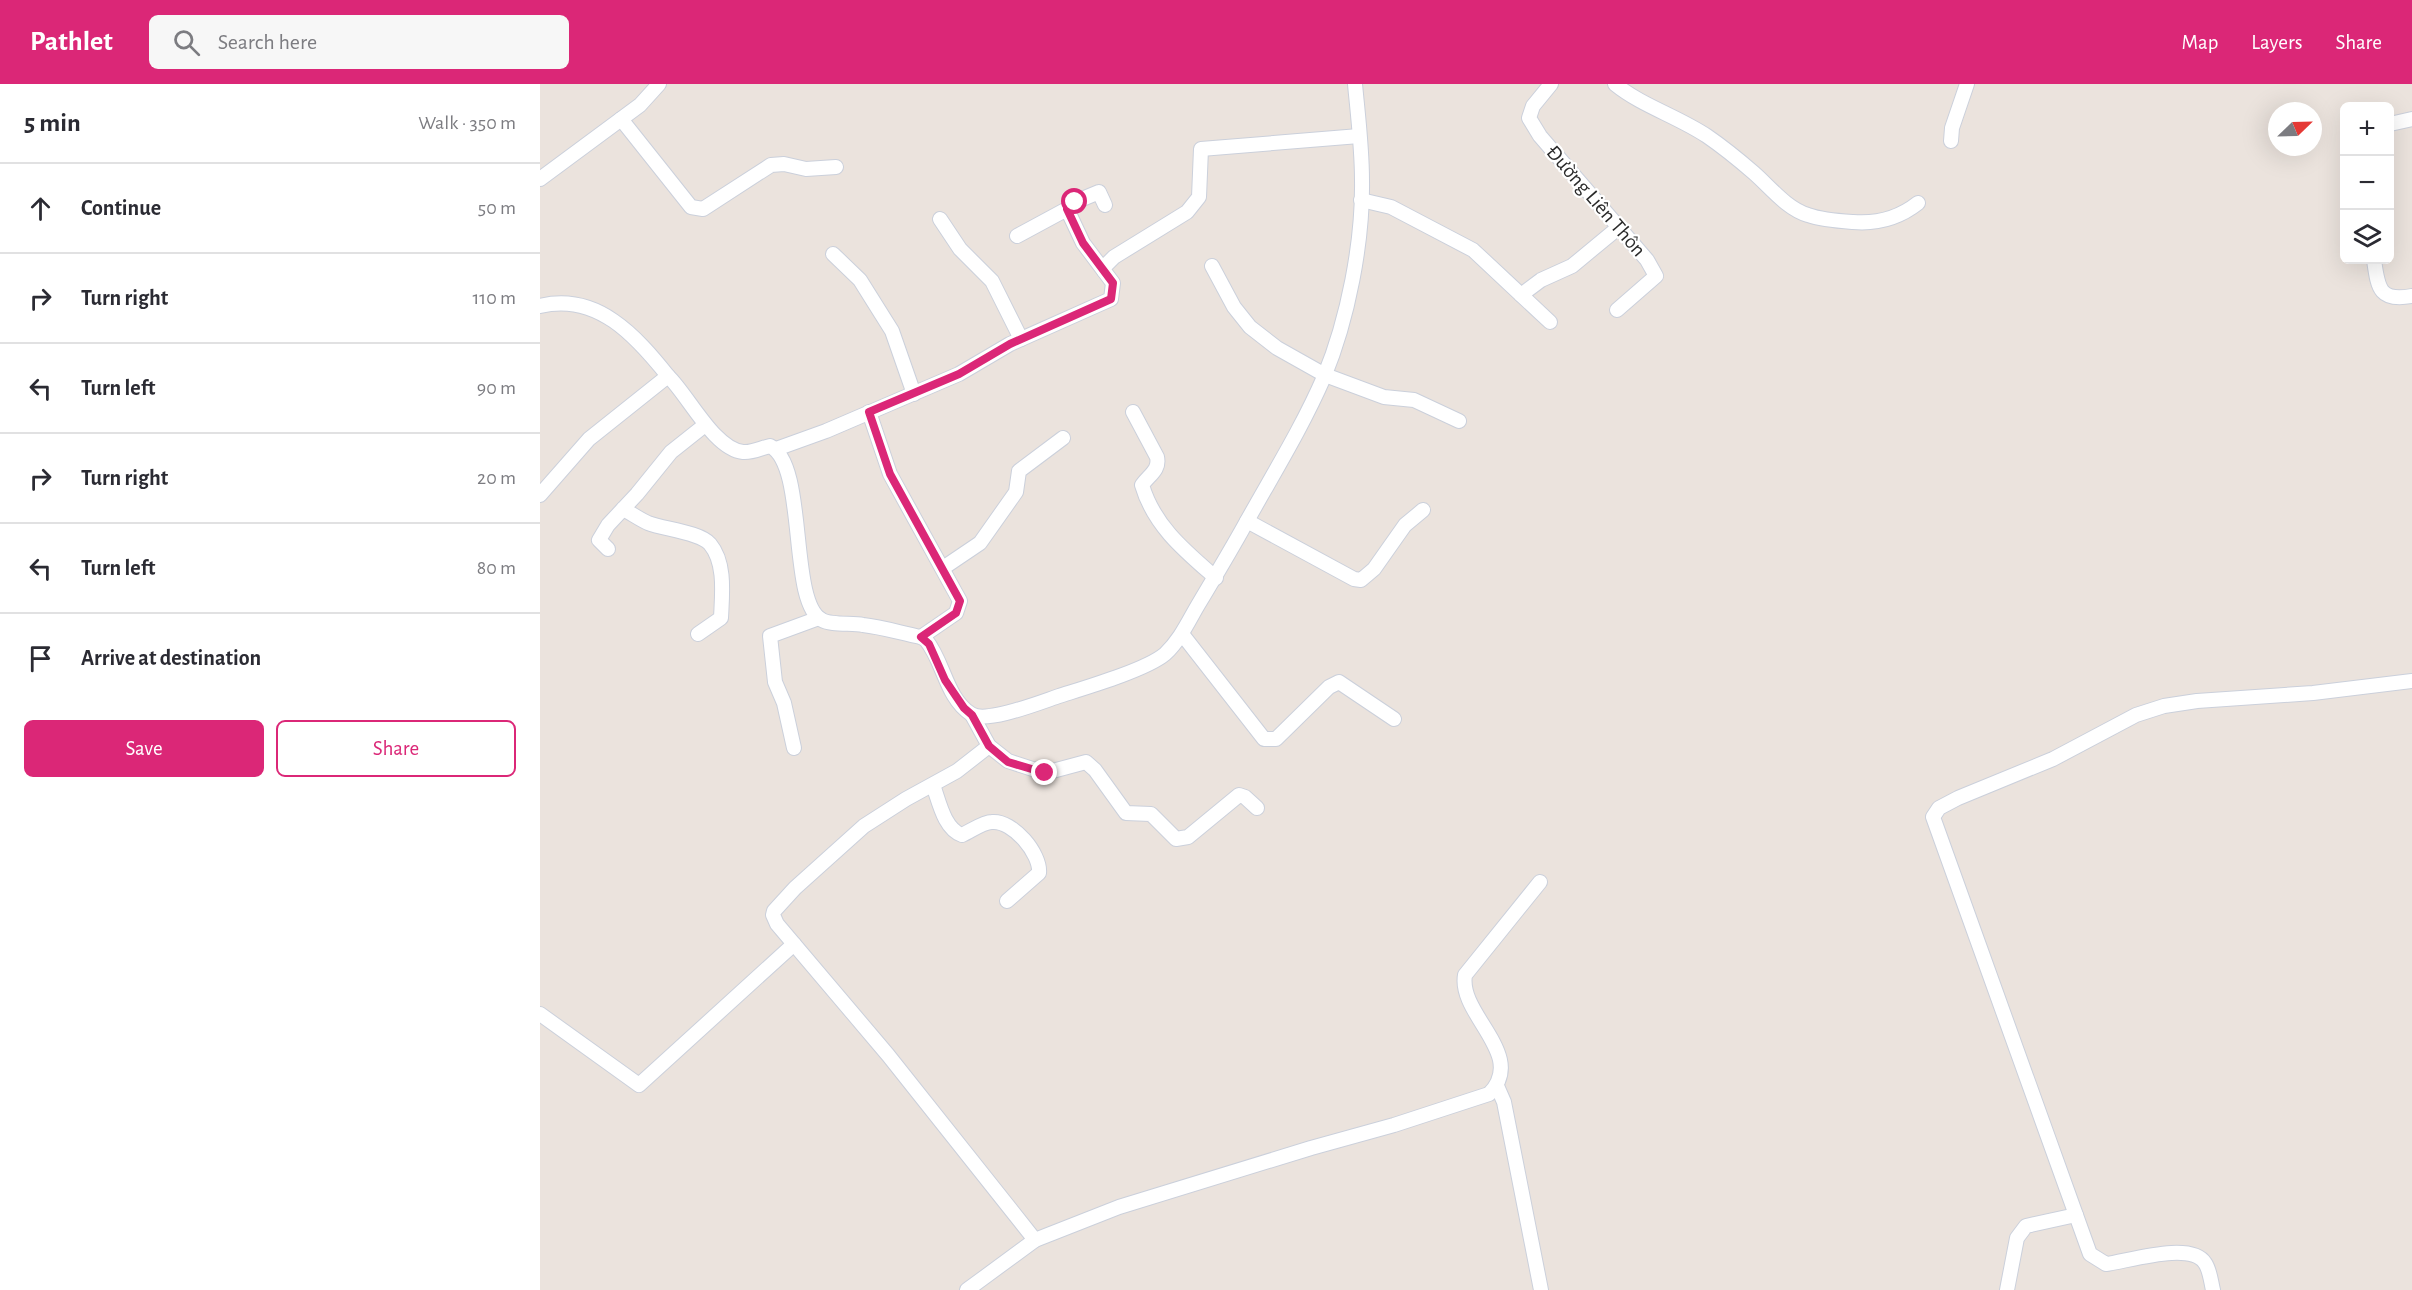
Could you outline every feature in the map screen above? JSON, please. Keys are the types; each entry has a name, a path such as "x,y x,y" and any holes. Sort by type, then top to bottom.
{"street":[{"path":"540,179 640,105 659,84"},
{"path":"972,715 980,717 1000,714 1120,675 1162,656 1182,634 1216,578 1299,429 1325,375 1348,295 1360,226 1361,200 1355,84"},
{"name":"Đường Liên Thôn","path":"1551,84 1533,106 1529,118 1540,136 1647,260 1656,276 1617,310"},
{"path":"1615,84 1632,97 1667,112 1707,136 1752,171 1788,204 1806,215 1832,221 1863,223 1906,213 1918,203"},
{"path":"1951,141 1952,129 1967,84"},
{"path":"621,119 691,207 703,209 771,165 784,164 806,169 836,167"},
{"path":"2394,123 2412,119"},
{"path":"1104,271 1104,266 1114,256 1187,212 1199,197 1201,149 1359,136"},
{"path":"1017,236 1067,209 1075,202 1099,192 1105,205"},
{"path":"1361,200 1391,207 1473,250 1550,322"},
{"path":"776,449 959,374 1021,339 1111,299 1113,283 1083,243 1067,209"},
{"path":"940,219 960,249 992,281 1021,339"},
{"path":"1521,295 1540,280 1572,266 1618,228"},
{"path":"833,254 860,280 892,331 914,394"},
{"path":"2375,264 2380,289 2387,296 2401,298 2412,296"},
{"path":"1212,266 1234,307 1250,327 1277,348 1325,375 1384,397 1414,400 1459,421"},
{"path":"540,306 561,302 576,304 605,316 643,345 705,425 723,441 742,452 770,446 776,449 781,454 794,507 804,590 809,604 819,618 828,622 866,625 921,637 929,644 945,680 964,708 972,715 989,746 1008,762 1045,773 1086,762 1095,770 1126,813 1151,814 1176,839 1188,837 1239,795 1245,797 1257,808"},
{"path":"541,492 589,439 633,401 668,376"},
{"path":"869,412 890,474 960,601 956,613 921,637"},
{"path":"1133,412 1157,457 1156,470 1142,485 1158,521 1179,545 1216,578"},
{"path":"608,549 599,540 608,525 671,452 705,425"},
{"path":"943,568 980,543 1016,492 1018,471 1063,438"},
{"path":"623,509 649,523 685,533 709,543 720,562 723,592 721,618 698,634"},
{"path":"1247,521 1354,579 1361,580 1374,569 1406,525 1423,510"},
{"path":"794,748 784,703 776,682 770,636 819,618"},
{"path":"1182,634 1264,739 1276,739 1329,687 1339,682 1394,719"},
{"path":"2213,1290 2206,1263 2191,1253 2177,1252 2106,1264 2096,1260 2090,1254 1933,817 1939,808 1958,798 2053,759 2136,715 2164,706 2197,701 2313,693 2412,681"},
{"path":"989,746 957,771 885,812 847,839 774,910 773,915 777,924 888,1055 1035,1240"},
{"path":"933,785 949,825 957,834 962,835 991,821 1003,823 1033,850 1040,866 1039,873 1007,902"},
{"path":"1540,882 1465,975 1465,991 1501,1062 1497,1086 1504,1102 1541,1290"},
{"path":"540,1014 639,1084 794,944"},
{"path":"966,1290 1035,1240 1119,1207 1394,1125 1489,1094 1497,1086"},
{"path":"2007,1290 2017,1238 2021,1230 2026,1226 2076,1215"}],"route":[{"path":"1045,773 1008,762 989,746 972,715 964,708 945,680 929,644 921,637 956,613 960,601 890,474 869,412 959,374 1010,344 1111,299 1113,283 1083,243 1067,209 1075,202"}]}
